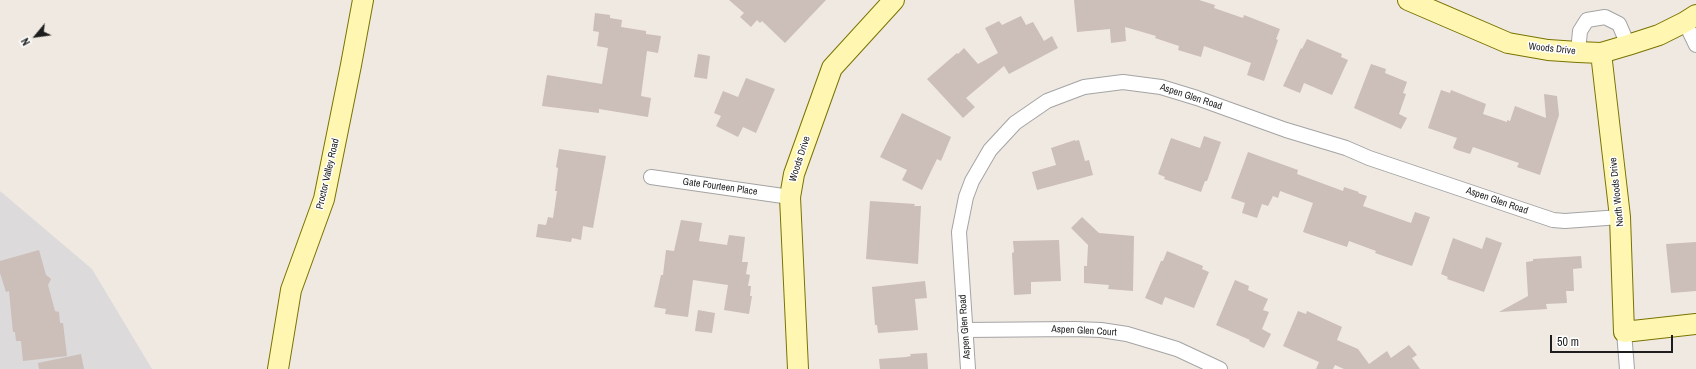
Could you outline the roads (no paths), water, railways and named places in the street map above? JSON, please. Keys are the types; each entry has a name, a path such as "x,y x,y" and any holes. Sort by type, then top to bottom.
{"street":[{"name":"Proctor Valley Road","path":"278,369 291,290 324,199 363,0"},
{"name":"Woods Drive","path":"798,369 790,197 794,174 832,68 894,0"},
{"name":"Woods Drive","path":"1408,0 1508,43 1548,50 1578,52 1601,53 1628,45 1659,35 1690,18"},
{"path":"1578,52 1580,31 1587,20 1605,17 1619,24 1628,45"},
{"path":"1690,18 1696,44"},
{"name":"North Woods Drive","path":"1601,53 1620,217 1624,332"},
{"name":"Aspen Glen Road","path":"968,369 958,232 966,198 980,165 1001,136 1031,111 1065,93 1103,84 1122,82 1161,87 1197,98 1286,130 1346,148 1369,158 1553,220 1565,221 1620,217"},
{"name":"Gate Fourteen Place","path":"651,177 790,197"},
{"path":"1627,369 1624,332 1696,324"},
{"name":"Aspen Glen Court","path":"965,330 1101,330 1127,334 1177,349 1220,369"}]}
